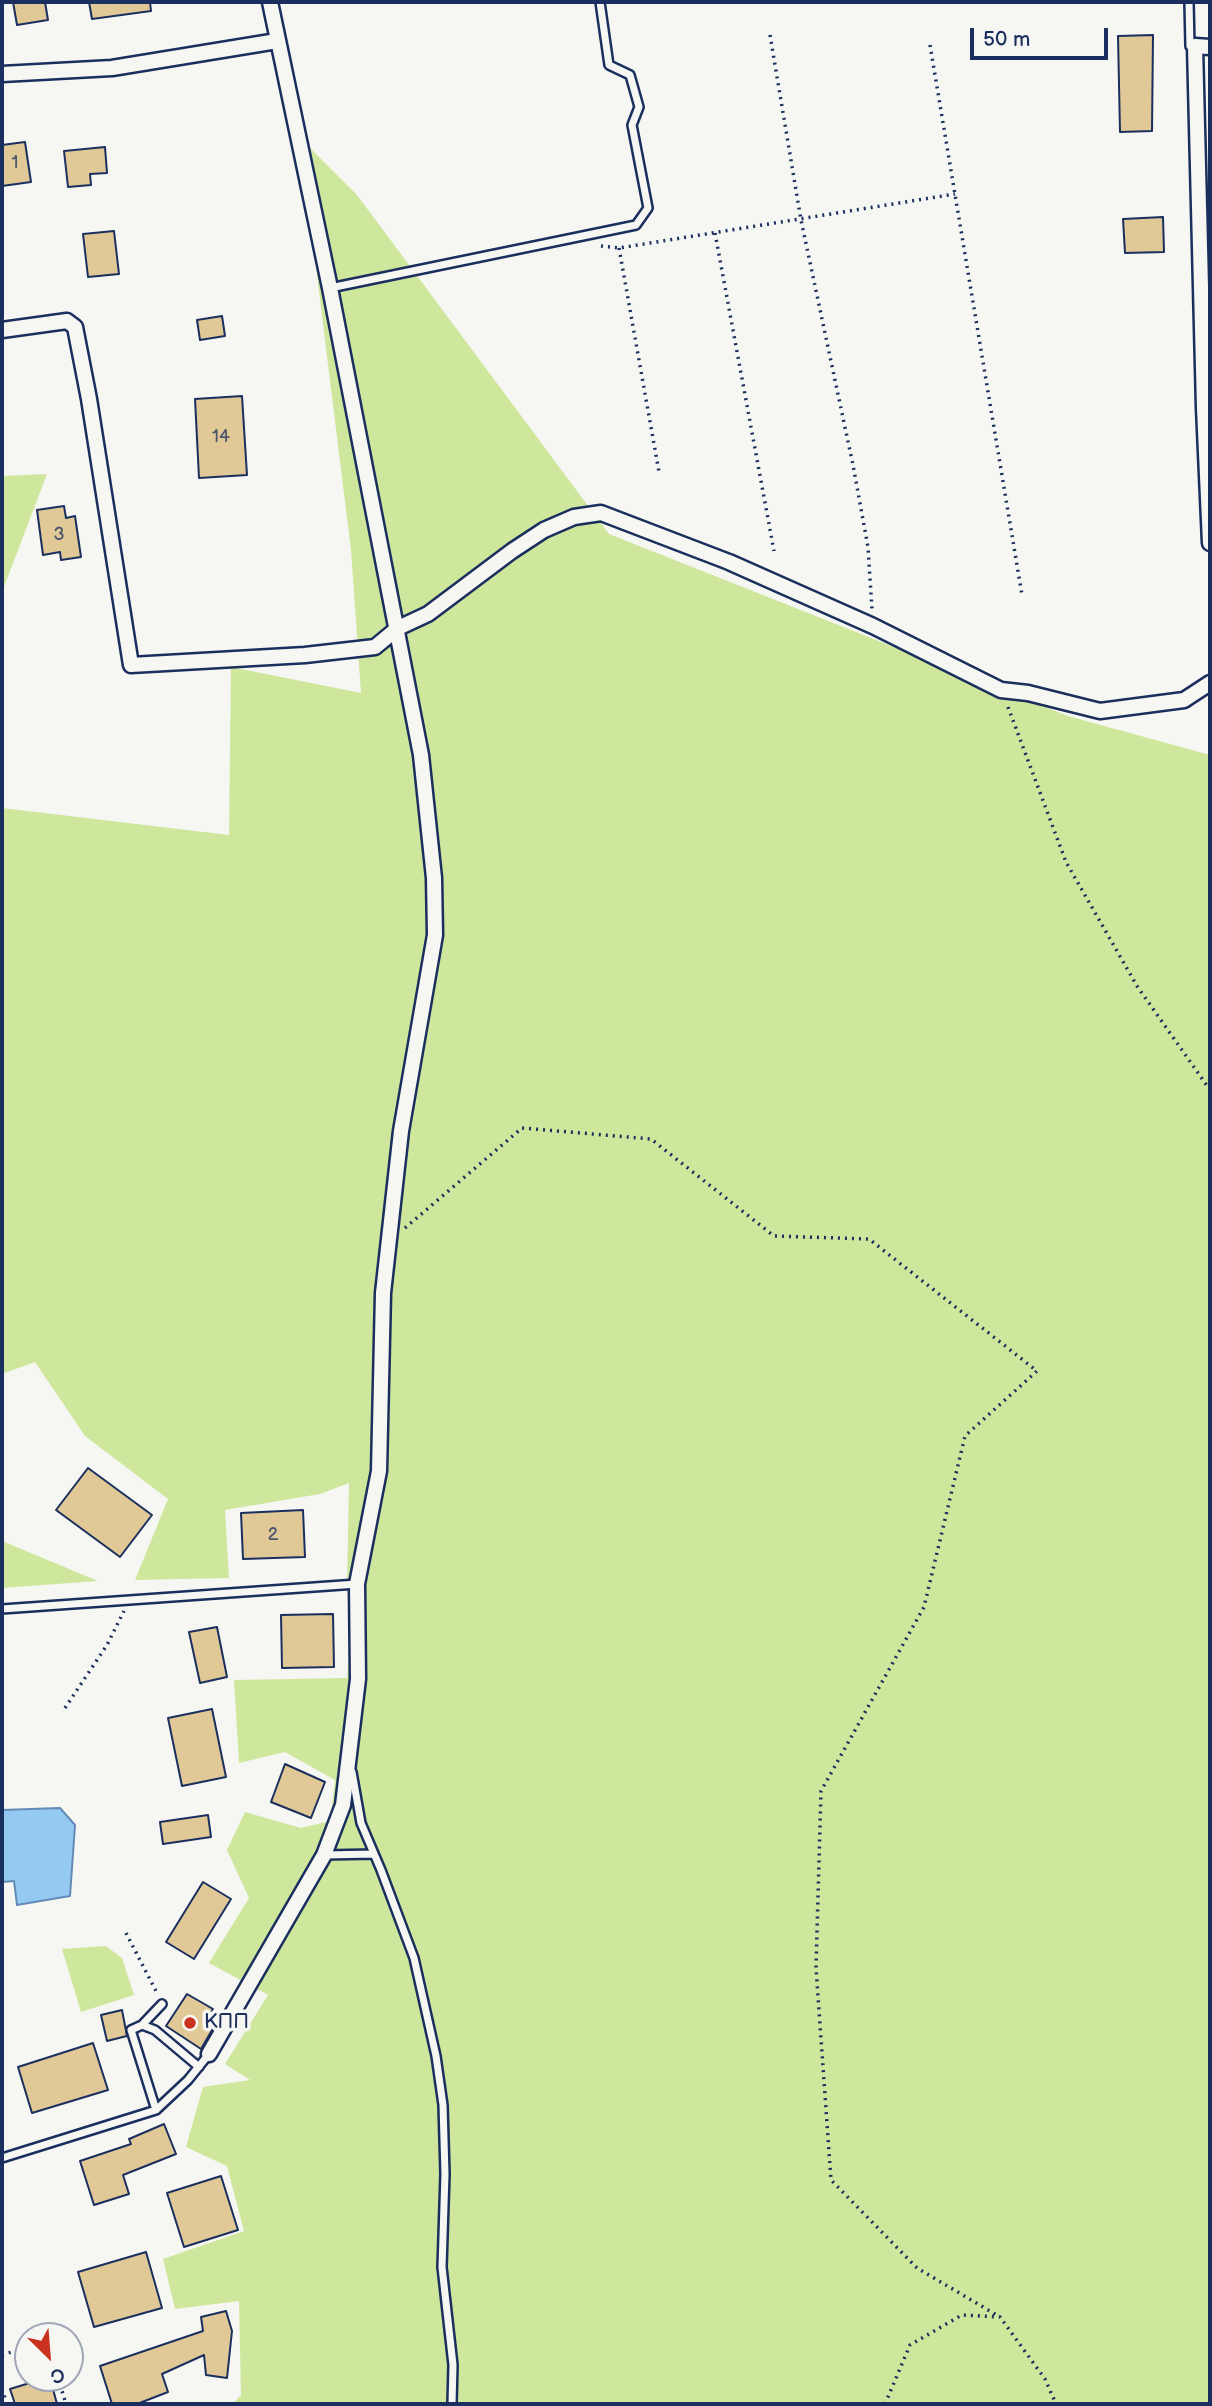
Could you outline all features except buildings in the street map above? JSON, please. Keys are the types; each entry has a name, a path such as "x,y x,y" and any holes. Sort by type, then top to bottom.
{"street":[{"path":"209,2054 324,1854 343,1805 358,1679 357,1584 379,1471 383,1293 401,1131 435,935 433,866 421,755 330,288 270,2"},
{"path":"2,74 112,68 278,41"},
{"path":"1203,46 1204,408 1210,543"},
{"path":"2,330 66,321 75,327 131,665 305,655 375,647 398,628 428,614 544,530 574,517 601,513 729,562 873,626 1001,690 1028,693 1100,711 1184,701 1210,683"}],"lane":[{"path":"330,288 636,225 648,208 632,125 639,107 630,75 609,65 600,2"},
{"path":"1189,2 1190,46 1203,46"},
{"path":"2,1609 357,1584"},
{"path":"349,1753 361,1823 414,1958 436,2056 443,2105 445,2174 442,2267 453,2365 452,2404"},
{"path":"324,1854 374,1854"},
{"path":"156,2110 131,2030 142,2025 162,2004"},
{"path":"142,2025 155,2030 199,2067"},
{"path":"2,2158 156,2110 209,2054"}],"path":[{"path":"770,35 801,220 868,547 873,626"},
{"path":"930,45 1022,595"},
{"path":"592,244 619,248 955,194"},
{"path":"715,233 774,551"},
{"path":"619,248 659,472"},
{"path":"1001,690 1066,862 1137,986 1210,1090"},
{"path":"401,1231 522,1128 651,1139 774,1236 869,1239 1037,1371 965,1436 924,1607 821,1791 816,1968 831,2180 917,2268 1000,2317 1045,2379 1056,2404"},
{"path":"65,1708 107,1645 129,1600"},
{"path":"126,1933 162,2004"},
{"path":"885,2404 910,2346 962,2315 1000,2317"},
{"path":"2,2389 7,2404"}],"green space":[{"path":"300,138 357,195 609,534 1068,716 1210,755 1210,2404 233,2404 241,2395 239,2301 175,2309 163,2259 244,2231 227,2166 186,2147 203,2087 250,2080 225,2064 268,1995 209,1963 249,1898 227,1850 245,1812 301,1828 330,1821 335,1780 285,1752 239,1763 234,1680 347,1678 350,1637 347,1585 349,1483 320,1494 225,1510 229,1578 135,1580 168,1499 85,1436 35,1362 2,1374 2,808 229,835 231,667 361,693 351,550"},
{"path":"47,474 2,592 2,476"},
{"path":"2,1541 98,1581 2,1588"},
{"path":"106,1946 122,1958 134,1995 81,2012 62,1949"}],"water":[{"path":"60,1808 75,1825 70,1896 17,1905 14,1881 2,1882 2,1810"}],"place":[{"name":"КПП","path":"190,2023"}]}
